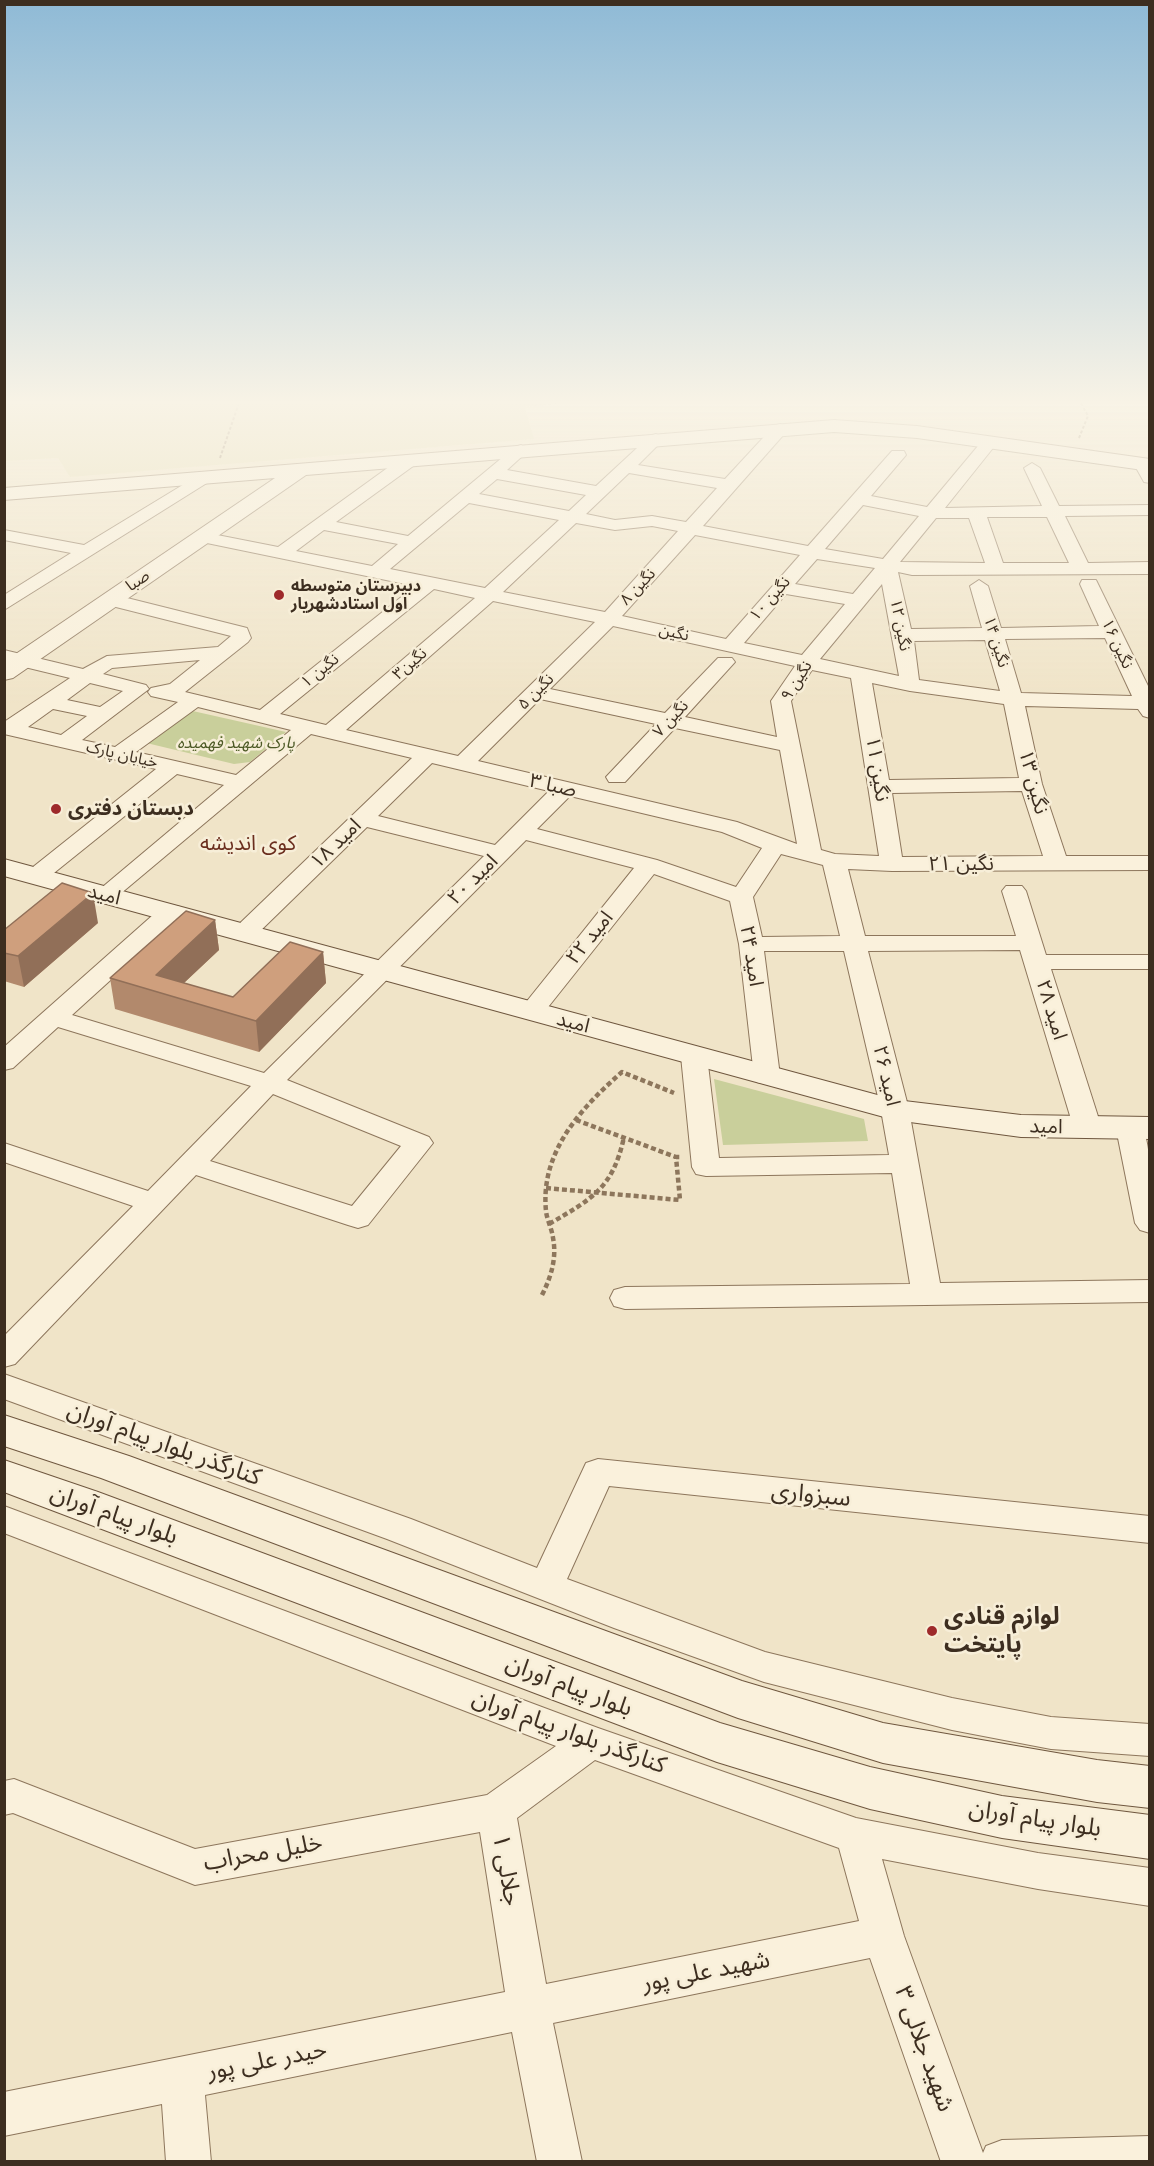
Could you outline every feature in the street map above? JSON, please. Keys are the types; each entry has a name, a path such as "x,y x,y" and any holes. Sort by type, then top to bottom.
{"main road":[{"name":"صبا","path":"10,664 111,600 250,504"},
{"name":"امید","path":"4,867 895,1110 1021,1126 1088,1129 1140,1128"},
{"path":"4,1430 116,1467 738,1699 883,1743 1097,1781 1149,1787"},
{"name":"بلوار پیام آوران","path":"4,1476 717,1742 870,1788 1002,1817 1149,1837"}],"street":[{"path":"4,603 164,504"},
{"path":"280,553 349,504"},
{"path":"376,572 457,504"},
{"path":"502,504 621,526 646,520 887,566 996,568 1085,576 1149,568"},
{"name":"نگین۳","path":"329,734 589,504"},
{"name":"نگین ۸","path":"609,619 712,504"},
{"name":"نگین ۱۰","path":"728,653 780,587 854,504"},
{"path":"885,504 931,513 1149,510"},
{"name":"نگین ۹","path":"822,858 781,701 808,661 938,504"},
{"name":"نگین ۱۶","path":"1049,504 1148,706"},
{"path":"976,512 996,568"},
{"path":"321,524 412,542"},
{"path":"4,535 86,551"},
{"name":"نگین","path":"202,537 609,619 728,653 808,661 910,685 1013,699 1148,706"},
{"name":"نگین ۱۲","path":"887,566 903,635 910,685"},
{"name":"نگین ۱","path":"264,717 429,583"},
{"name":"نگین ۱۴","path":"978,586 1013,699"},
{"path":"780,587 859,601"},
{"path":"111,600 240,632 241,638 176,689 166,693"},
{"name":"نگین ۵","path":"462,765 609,619"},
{"path":"903,635 1112,632"},
{"path":"8,728 50,702 106,662 223,652"},
{"name":"نگین ۷","path":"617,777 670,721 728,653"},
{"path":"10,664 86,676 166,693 329,734"},
{"name":"نگین ۱۱","path":"861,675 892,864"},
{"path":"65,742 139,689"},
{"path":"536,692 791,746"},
{"name":"نگین ۱۳","path":"1013,699 1031,784 1057,863"},
{"path":"119,754 194,700"},
{"path":"50,702 104,714"},
{"name":"خیابان پارک","path":"8,728 239,782"},
{"path":"105,895 306,729"},
{"name":"صبا ۳","path":"329,734 729,828 775,845"},
{"name":"امید ۱۸","path":"245,932 426,757"},
{"path":"36,876 173,767"},
{"path":"879,787 1031,784"},
{"name":"امید ۲۰","path":"4,1356 269,1083 564,789"},
{"path":"362,819 500,853"},
{"path":"521,832 649,865 741,897 775,845"},
{"name":"نگین ۲۱","path":"775,845 822,858 892,864 1149,863"},
{"name":"امید ۲۶","path":"822,858 855,944 895,1110 927,1294"},
{"name":"امید ۲۲","path":"532,1011 649,865"},
{"name":"امید ۲۸","path":"1014,891 1088,1129"},
{"name":"امید ۲۴","path":"741,897 750,944 768,1076"},
{"path":"4,1062 171,912"},
{"path":"750,944 855,944 1033,952 1149,962"},
{"path":"54,1018 269,1083 419,1143 358,1218 191,1164"},
{"path":"694,1056 706,1167 904,1164"},
{"path":"1140,1128 1149,1217"},
{"path":"4,1152 153,1203"},
{"path":"625,1298 1149,1292"},
{"name":"کنارگذر بلوار پیام آوران","path":"4,1386 399,1529 546,1586 775,1669 952,1714 1040,1731 1149,1740"},
{"name":"سبزواری","path":"546,1586 597,1472 1149,1530"},
{"name":"کنارگذر بلوار پیام آوران","path":"4,1519 590,1742 856,1836 1038,1871 1149,1887"},
{"name":"جلالی ۱","path":"560,2162 529,2008 496,1812 590,1742"},
{"name":"خلیل محراب","path":"4,1798 14,1796 195,1867 496,1812"},
{"name":"شهید جلالی ۳","path":"856,1836 884,1936 964,2162"},
{"name":"شهید علی پور","path":"529,2008 884,1936"},
{"name":"حیدر علی پور","path":"4,2114 529,2008"},
{"path":"182,2078 189,2162"},
{"path":"1002,2162 1149,2158"}],"path":[{"path":"542,1295 554,1271 554,1241 546,1212 546,1173 559,1142 594,1096 622,1072 700,1103"},
{"path":"576,1120 676,1157 706,1157"},
{"path":"549,1224 601,1193 612,1179 620,1159 624,1137"},
{"path":"546,1188 680,1200 676,1157"}],"green space":[{"name":"پارک شهید فهمیده","path":"175,707 286,732 250,762 234,764 134,740"},
{"path":"714,1079 864,1119 868,1141 723,1145"}],"building":[{"path":"62,883 93,893 18,956 4,953 4,930"},
{"path":"186,911 215,920 156,975 233,997 290,942 323,952 256,1021 110,978"}],"place":[{"name":"دبیرستان متوسطه اول استادشهریار","path":"279,595"},
{"name":"دبستان دفتری","path":"56,809"},
{"name":"لوازم قنادی پایتخت","path":"932,1631"}],"district":[{"name":"کوی اندیشه","path":"248,844"}]}
